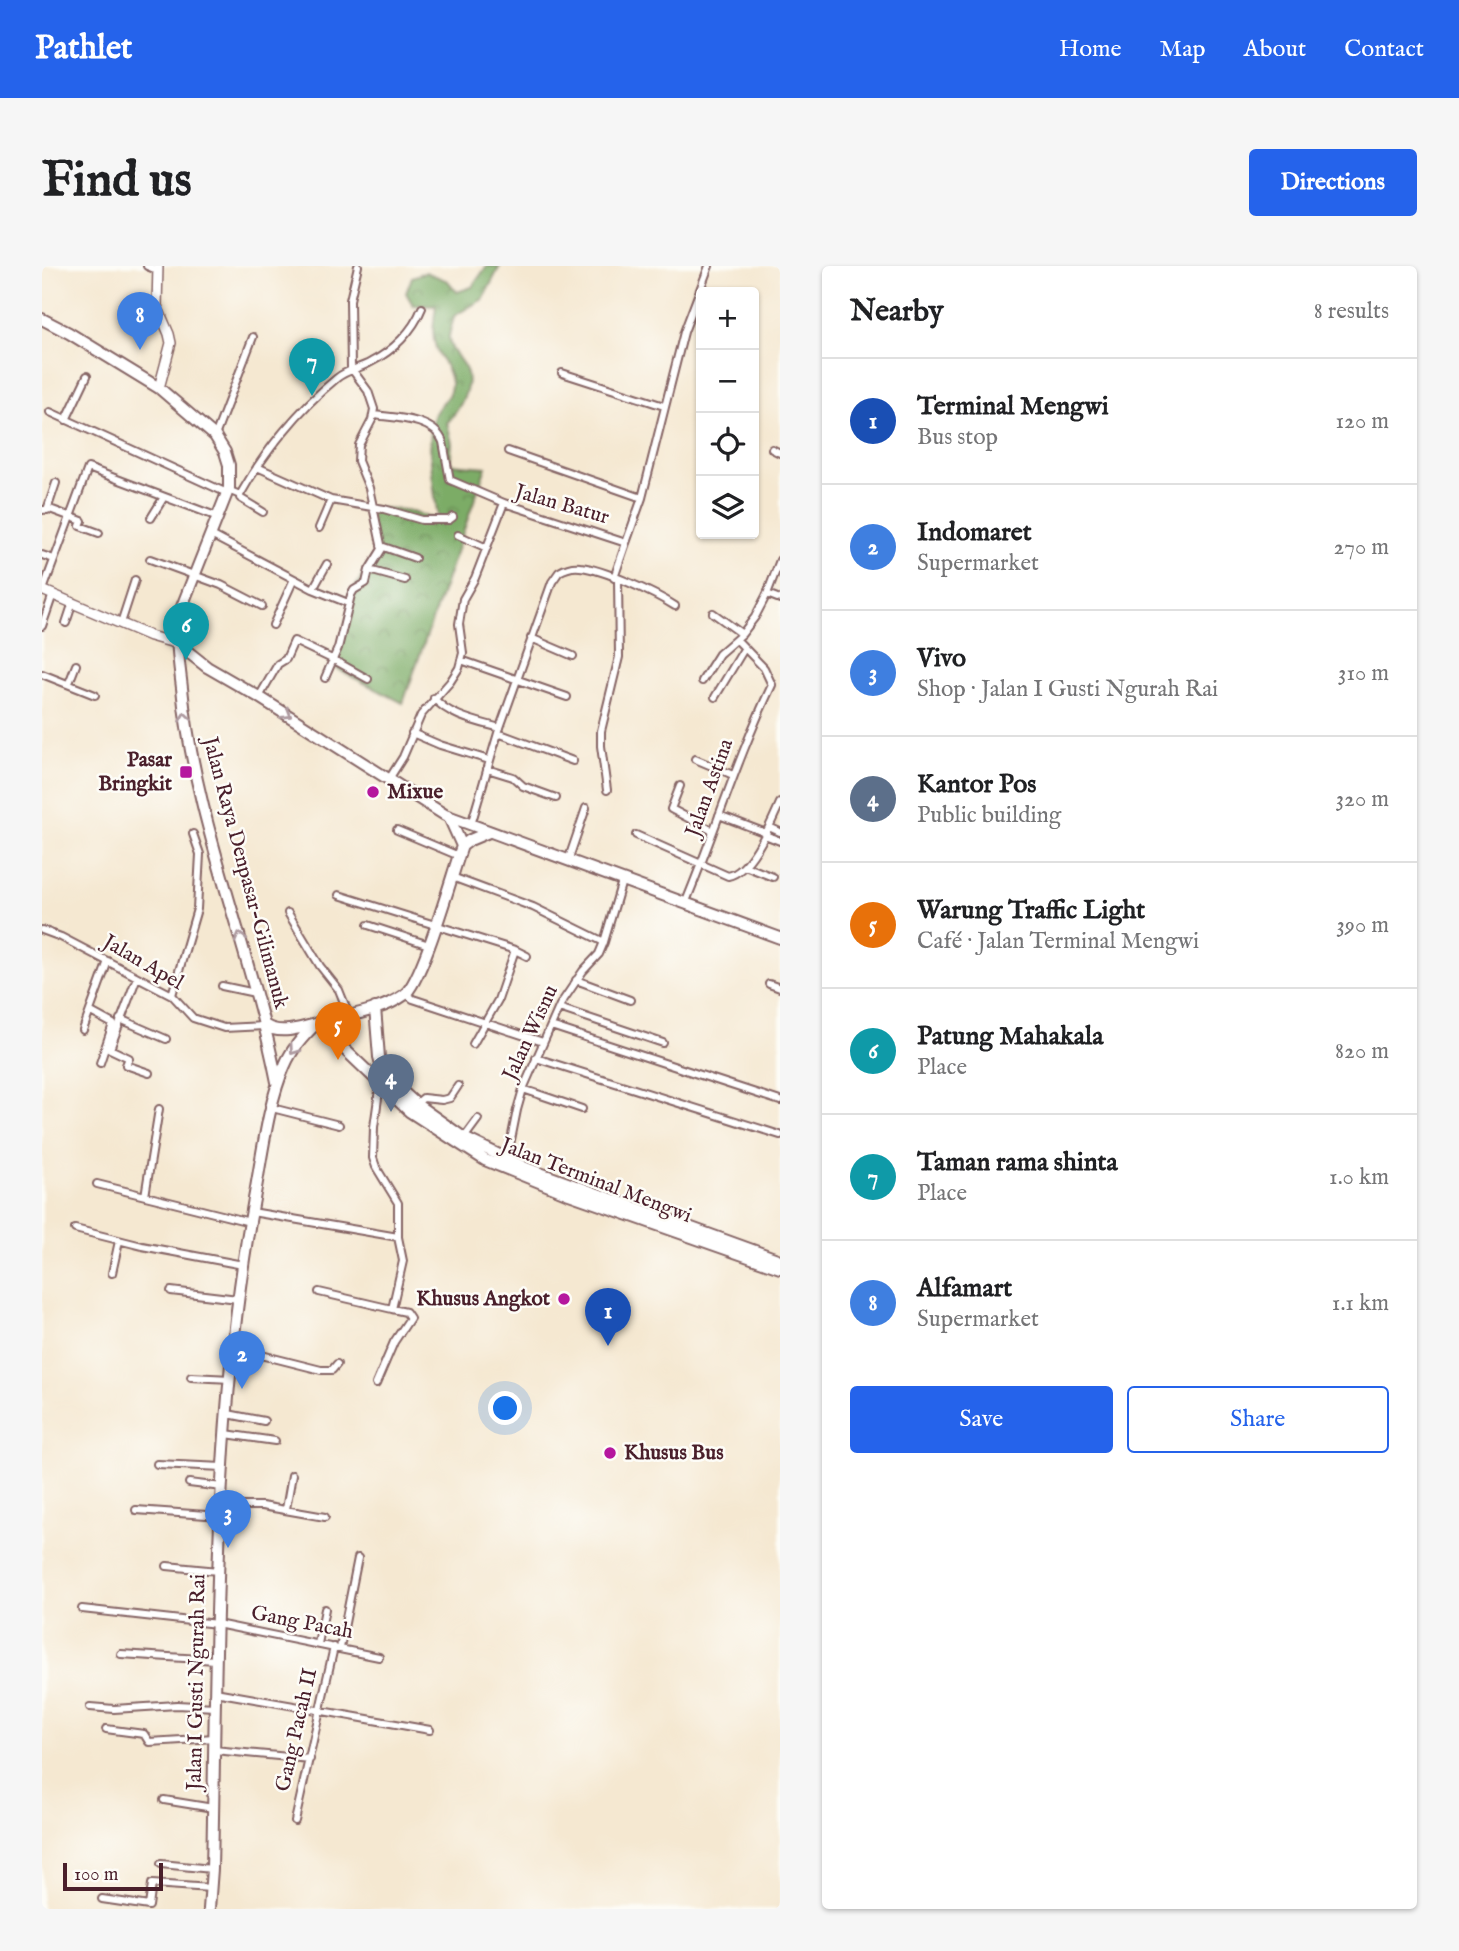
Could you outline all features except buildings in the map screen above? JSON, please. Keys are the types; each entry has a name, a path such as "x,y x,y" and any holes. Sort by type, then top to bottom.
{"highway":[{"name":"Jalan Raya Denpasar-Gilimanuk","path":"42,319 159,388 215,436 225,452 229,465 228,492 180,612 178,644 185,716 195,772 266,1026 277,1031 317,1023 375,1008 406,994"},
{"path":"178,644 207,667 449,817 780,938"},
{"path":"181,675 192,665 207,667"},
{"path":"449,817 460,851"},
{"path":"406,994 415,984 448,879 460,851 479,835 490,832"},
{"name":"Jalan Terminal Mengwi","path":"375,1008 381,1068 413,1107 448,1138 506,1165 780,1268"},
{"path":"277,1082 288,1057 317,1023"},
{"name":"Jalan Terminal Mengwi","path":"317,1023 380,1084 506,1165 780,1259"},
{"path":"266,1026 277,1082"},
{"name":"Jalan I Gusti Ngurah Rai","path":"209,1909 223,1467 238,1299 277,1082"}],"street":[{"path":"147,266 157,268 157,308 171,343 159,388"},
{"path":"325,678 334,660 347,616 348,603 354,590 366,583 369,570 379,557 381,546 366,480 358,461 362,438 374,415 371,398 351,368 350,300 358,266"},
{"name":"Jalan Batur","path":"461,660 461,607 504,503 626,543 642,498 684,332 709,266"},
{"path":"240,495 257,467 282,435 328,385 351,368 372,362 407,334 422,308"},
{"path":"215,436 253,337"},
{"path":"562,373 664,406"},
{"path":"66,420 87,376"},
{"path":"50,412 240,495 244,501 263,512"},
{"path":"374,415 430,427 440,435 443,442 450,480 504,503"},
{"path":"772,449 780,453"},
{"path":"508,452 642,498"},
{"path":"257,467 331,500 422,520 449,520 453,517"},
{"path":"178,644 150,636 42,590 88,468 218,517"},
{"path":"56,483 45,510 82,521 80,526 99,533"},
{"path":"42,493 51,497"},
{"path":"152,518 164,497"},
{"path":"319,528 331,500"},
{"path":"211,535 313,589 348,603"},
{"path":"458,535 487,548"},
{"path":"607,790 601,731 619,657 616,578 626,543"},
{"path":"381,546 415,558"},
{"path":"42,555 54,559"},
{"path":"150,559 221,585 262,606"},
{"path":"702,681 719,654 739,637 767,594 780,560"},
{"path":"313,589 327,564"},
{"path":"471,826 486,769 517,678 552,582 559,572 577,566 616,578 675,606"},
{"path":"369,570 405,580"},
{"path":"273,625 294,579"},
{"path":"121,623 135,580"},
{"path":"42,626 53,594"},
{"path":"767,594 780,599"},
{"path":"66,623 73,602"},
{"path":"713,613 739,637 744,649 764,668 772,685 780,689"},
{"path":"531,638 573,656"},
{"path":"259,697 278,664 286,659 294,641 368,679"},
{"path":"715,697 744,649"},
{"path":"389,779 403,757 421,715 455,676 461,660 567,696"},
{"path":"69,683 76,665"},
{"path":"42,674 96,695"},
{"name":"Jalan Astina","path":"685,904 733,775 772,685"},
{"path":"434,698 439,705 449,710 573,761"},
{"path":"412,733 489,760"},
{"path":"695,759 733,775"},
{"path":"486,769 513,777 523,786 556,798"},
{"path":"680,786 671,809 713,831"},
{"path":"636,835 733,876 745,866 767,832 780,803"},
{"path":"568,861 586,807"},
{"path":"719,815 767,832 780,841"},
{"path":"397,830 460,851"},
{"path":"767,832 780,832"},
{"path":"172,995 197,909 200,854 193,834"},
{"path":"745,866 773,877"},
{"path":"448,879 533,907 604,942"},
{"name":"Jalan Wisnu","path":"506,1165 523,1089 559,1008 576,980 599,954 622,881"},
{"path":"339,895 436,924 527,956"},
{"path":"288,913 324,972 339,990 349,1015"},
{"path":"368,925 429,945"},
{"name":"Jalan Apel","path":"42,930 61,937 172,995 193,1018 224,1028 266,1026"},
{"path":"473,1044 498,1000 515,950"},
{"path":"83,1030 108,961"},
{"path":"137,976 110,1049 129,1058 126,1065 149,1073"},
{"path":"576,980 630,1000"},
{"path":"769,984 780,988"},
{"path":"222,986 257,993"},
{"path":"406,994 432,1006 543,1042"},
{"path":"559,1008 663,1043"},
{"path":"90,1012 113,1024 100,1063"},
{"path":"120,1019 166,1039"},
{"path":"551,1026 780,1101"},
{"path":"536,1058 780,1135"},
{"path":"380,1084 373,1158 398,1203 398,1237 403,1261 392,1309"},
{"path":"413,1107 423,1098 446,1100 458,1086"},
{"path":"523,1089 582,1109"},
{"path":"272,1108 340,1125"},
{"path":"145,1196 159,1109"},
{"path":"464,1138 478,1119"},
{"path":"97,1184 251,1217 398,1237"},
{"path":"75,1229 119,1241 243,1265"},
{"path":"112,1273 119,1241"},
{"path":"172,1291 238,1299"},
{"path":"319,1292 406,1312 410,1318 394,1342 376,1384"},
{"path":"234,1348 321,1370 332,1370 337,1364"},
{"path":"191,1377 231,1379"},
{"path":"228,1413 264,1421"},
{"path":"226,1434 275,1441"},
{"path":"157,1464 223,1467"},
{"path":"286,1509 292,1475"},
{"path":"189,1483 222,1486"},
{"path":"136,1510 221,1511 262,1506 325,1517"},
{"name":"Gang Pacah II","path":"295,1821 358,1558"},
{"path":"167,1566 218,1572"},
{"name":"Gang Pacah","path":"82,1609 217,1624 379,1657"},
{"path":"318,1644 325,1609"},
{"path":"121,1654 216,1660"},
{"path":"215,1692 430,1730"},
{"path":"90,1707 215,1707"},
{"path":"106,1729 144,1734 149,1741 215,1738"},
{"path":"214,1750 310,1759"},
{"path":"164,1800 213,1808"},
{"path":"161,1864 212,1869"},
{"path":"102,1899 149,1906 152,1884 211,1888"}],"green space":[{"path":"487,266 500,266 483,299 454,316 450,330 451,347 465,368 468,382 460,404 447,423 452,443 450,464 486,467 403,703 335,668 354,589 375,554 370,507 405,510 438,520 431,428 436,412 449,393 451,383 434,343 436,306 413,305 406,293 412,277 426,272 448,281 457,292 472,287"}],"place":[{"name":"Alfamart","path":"140,350"},
{"name":"Taman rama shinta","path":"312,396"},
{"name":"Patung Mahakala","path":"186,660"},
{"name":"Pasar Bringkit","path":"186,772"},
{"name":"Mixue","path":"373,792"},
{"name":"Warung Traffic Light","path":"338,1060"},
{"name":"Kantor Pos","path":"391,1112"},
{"name":"Khusus Angkot","path":"564,1299"},
{"name":"Terminal Mengwi","path":"608,1346"},
{"name":"Indomaret","path":"242,1389"},
{"name":"Khusus Bus","path":"610,1453"},
{"name":"Vivo","path":"228,1548"}]}
